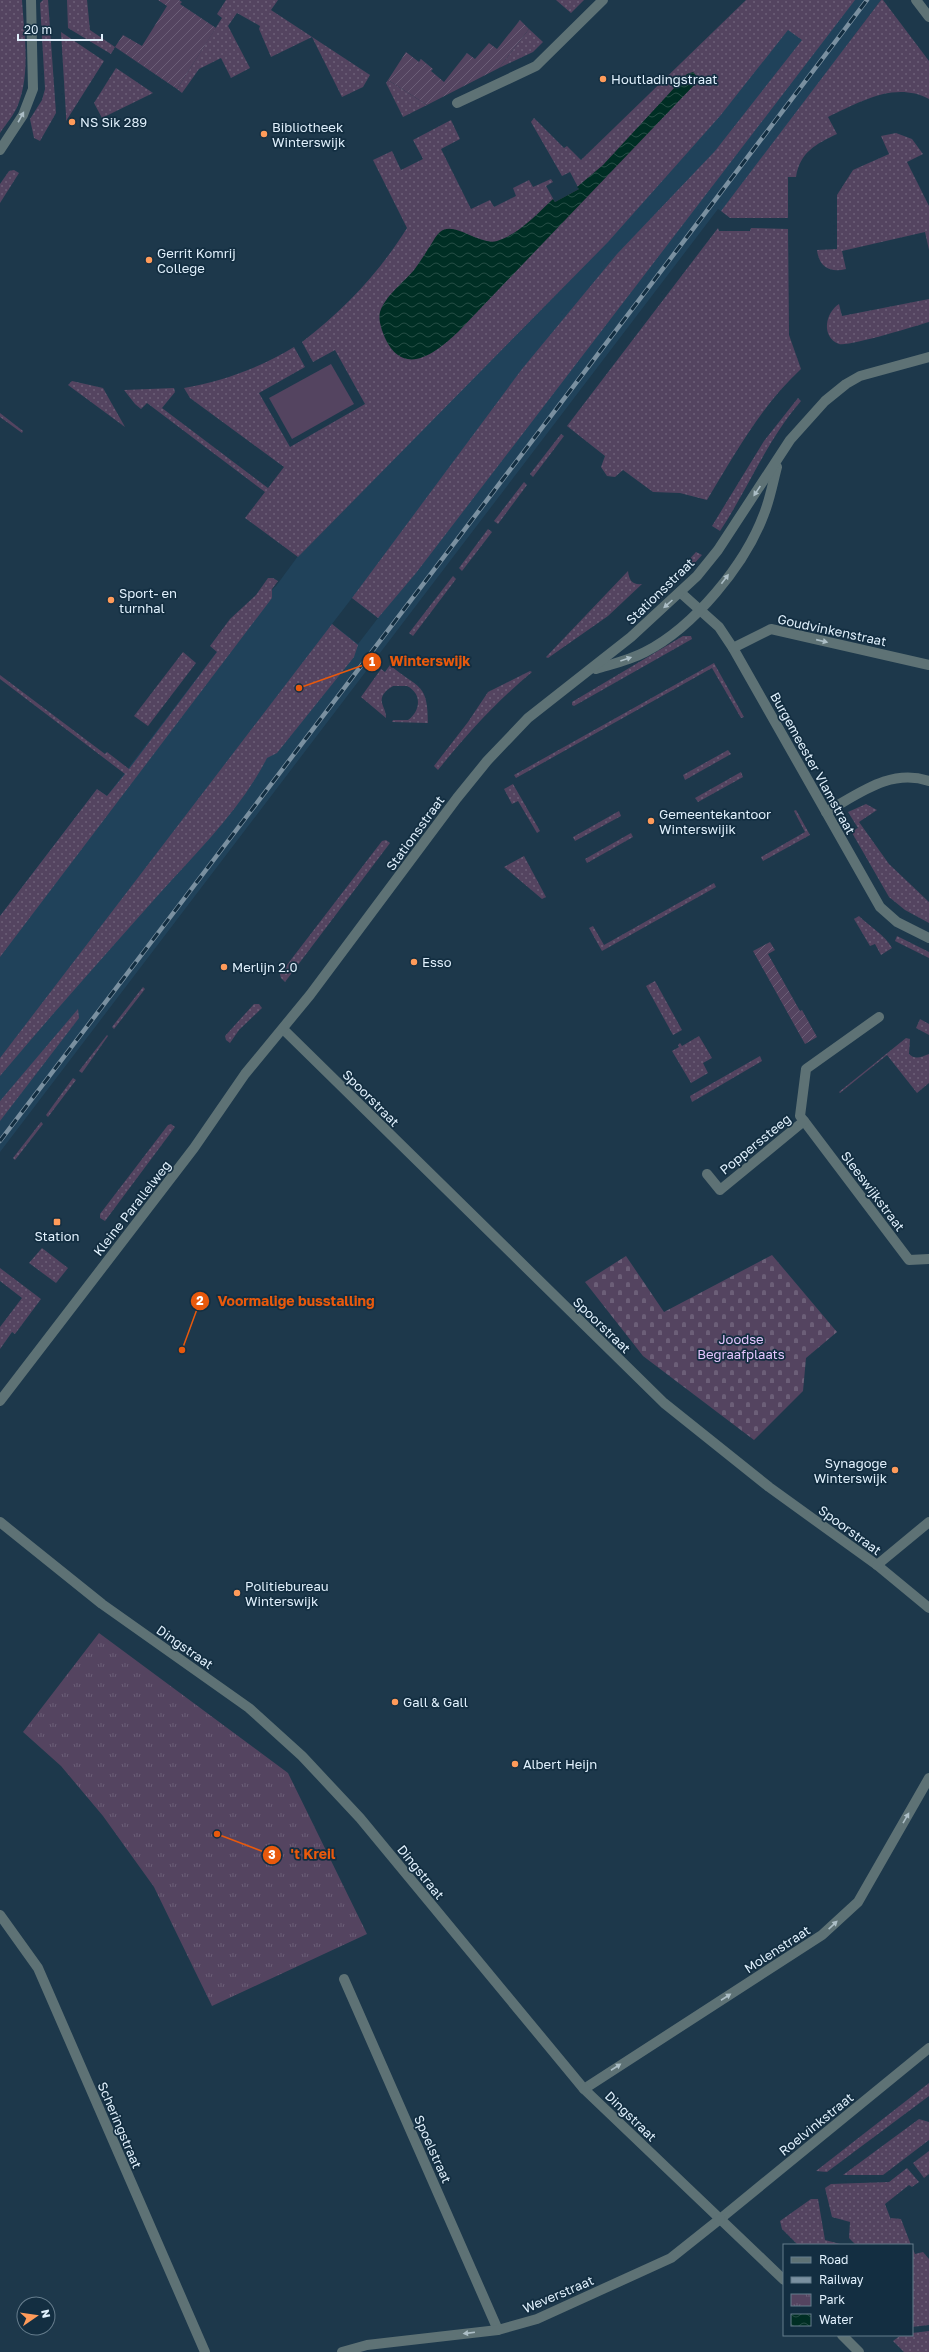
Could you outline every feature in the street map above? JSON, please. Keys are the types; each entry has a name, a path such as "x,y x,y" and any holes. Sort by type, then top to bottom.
{"street":[{"path":"0,150 23,115 33,89 31,0"},
{"path":"457,103 536,66 603,0"},
{"path":"916,0 929,17"},
{"name":"Stationsstraat","path":"283,1029 487,761 528,718 589,672 681,593 718,550 779,459 790,440 825,401 846,384 880,370 929,357"},
{"name":"Stationsstraat","path":"589,672 645,652 682,627 701,609 726,579 753,537 764,514 779,459"},
{"name":"Burgemeester Vlamstraat","path":"681,593 701,609 719,627 733,648 880,907 897,922 929,938"},
{"name":"Goudvinkenstraat","path":"733,648 771,629 929,665"},
{"path":"826,812 889,779 910,777 929,781"},
{"name":"Popperssteeg","path":"707,1174 720,1190 804,1121 800,1116 806,1069 879,1017"},
{"name":"Kleine Parallelweg","path":"0,1402 194,1148 245,1074 283,1029"},
{"name":"Spoorstraat","path":"283,1029 664,1403 769,1487 877,1565 929,1608"},
{"name":"Sleeswijkstraat","path":"804,1121 909,1260 929,1259"},
{"name":"Dingstraat","path":"0,1522 102,1604 249,1708 302,1756 360,1818 584,2088 783,2279"},
{"path":"877,1565 929,1522"},
{"name":"Molenstraat","path":"584,2088 822,1935 858,1902 929,1778"},
{"name":"Scheringstraat","path":"0,1914 38,1968 205,2352"},
{"name":"Spoelstraat","path":"344,1980 498,2330"},
{"name":"Roelvinkstraat","path":"720,2219 929,2048"},
{"name":"Weverstraat","path":"342,2352 498,2330 548,2314 671,2258 720,2219"},
{"path":"843,2336 859,2352"}],"shaded area":[{"path":"820,0 881,0 850,41 728,216 718,209 0,1152 0,916 97,789 107,796 241,620 276,586 301,552 743,72","holes":["352,598 378,618 358,644 332,624"]}],"green space":[{"path":"0,0 22,0 26,66 22,92 18,105 0,133"},
{"path":"43,0 48,0 56,113 40,141 34,138 30,119 42,100 45,89 40,3"},
{"path":"67,0 87,0 90,30 115,47 111,54 68,28"},
{"path":"158,0 179,0 182,2 180,4 216,28 177,89 115,47 123,35 142,46 167,6"},
{"path":"226,0 278,0 271,10 370,75 363,87 342,97 312,37 271,57 259,29 260,26 237,13 228,26 250,68 231,78 221,58 199,69 182,93 177,89 222,18 217,14"},
{"path":"556,0 584,0 571,13"},
{"path":"746,0 855,0 416,573 378,618 352,598 522,369 617,254 715,151 802,40 788,30 720,116 608,242 298,557 245,518 265,492 147,403 141,409 124,390 174,388 175,392 162,408 268,488 284,467 190,398 184,388 213,382 241,373 281,355 294,347 305,367 259,393 290,447 365,404 335,350 313,362 302,342 333,317 360,290 385,260 407,228 373,160 392,151 401,170 423,159 413,140 451,120 460,139 441,149 471,209 490,200 494,207 516,196 513,188 529,180 533,187 551,179 553,182 546,186 555,202 579,189 570,172 562,176 531,122 534,118 564,148 567,146 581,160"},
{"path":"881,0 883,0 929,61 929,99 916,94 903,92 891,93 865,100 828,117 837,134 822,141 810,150 801,161 796,177 788,177 788,218 730,218 721,211"},
{"path":"520,20 529,29 499,68 427,105 388,80 406,52 419,62 421,59 433,69 431,71 444,82 467,53 475,59 489,43 497,49"},
{"path":"529,29 543,42 533,52 499,68"},
{"path":"61,32 104,61 66,121 66,115"},
{"path":"116,68 153,93 102,118 94,103"},
{"path":"388,80 427,105 403,117 386,83"},
{"path":"896,133 912,139 923,154 907,162 929,206 929,250 925,232 842,251 846,269 835,270 826,267 820,261 817,250 837,249 837,195 853,170 889,154 881,136"},
{"path":"14,170 19,173 0,203 0,184 9,171"},
{"path":"718,228 719,231 750,231 751,228 788,229 789,335 801,369 773,399 761,415 738,448 707,500 680,493 653,492 623,470 615,477 607,476 601,467 605,456 567,426"},
{"path":"929,299 929,322 882,336 845,344 839,344 833,341 827,331 828,319 834,308 839,304 842,316"},
{"path":"331,364 354,404 292,439 269,398"},
{"path":"72,381 103,388 125,427 68,385"},
{"path":"798,398 801,401 789,416 768,448 720,531 712,526 764,441"},
{"path":"0,413 23,431 22,433 0,417"},
{"path":"561,434 564,436 533,477 530,474"},
{"path":"524,482 527,485 498,524 494,521"},
{"path":"488,529 492,532 462,571 459,568"},
{"path":"696,552 702,555 672,588 654,605 651,601"},
{"path":"628,571 629,577 633,583 642,584 608,616 548,658 546,657"},
{"path":"453,576 456,579 413,636 409,633"},
{"path":"268,578 273,578 278,581 272,589 272,598 0,957 0,916 97,789 107,796 125,774 0,679 0,675 105,754 107,752 129,769 217,652 210,646 230,619 256,595"},
{"path":"332,624 358,645 354,657 277,753 267,758 245,795 218,829 79,984 0,1076 0,1058"},
{"path":"683,636 691,636 692,639 574,706 572,705 572,702"},
{"path":"183,652 196,663 148,726 134,716"},
{"path":"714,663 744,717 741,718 712,668 516,778 514,775"},
{"path":"390,665 420,688 426,700 428,723 392,722 393,720 408,720 412,717 417,708 418,698 412,689 407,686 393,686 383,695 382,702 386,718 361,697 381,669 385,672"},
{"path":"530,671 532,672 482,719 438,770 434,766 468,722 488,692"},
{"path":"728,750 731,754 685,780 683,775"},
{"path":"741,772 743,777 698,802 695,798"},
{"path":"513,784 540,831 537,833 518,801 512,804 504,789"},
{"path":"866,804 877,810 859,822 889,864 929,902 929,923 905,910 889,897 851,831 858,828 848,812"},
{"path":"796,810 810,835 763,861 761,857 805,832 794,811"},
{"path":"619,811 621,816 575,841 573,837"},
{"path":"631,833 633,837 587,863 585,859"},
{"path":"386,840 390,843 285,982 281,978 280,974 382,841"},
{"path":"524,856 546,897 542,899 504,867"},
{"path":"714,883 716,887 602,951 589,928 593,926 604,945"},
{"path":"859,916 881,935 892,948 881,955 875,944 870,946 854,919"},
{"path":"897,936 929,952 929,958 895,941"},
{"path":"770,942 775,950 768,954 800,1011 802,1010 817,1037 805,1044 753,951"},
{"path":"655,981 682,1030 673,1035 646,986"},
{"path":"143,987 145,989 114,1029 112,1027"},
{"path":"254,1004 259,1004 262,1008 239,1030 230,1043 226,1040 225,1036"},
{"path":"78,1009 79,1018 0,1121 0,1101"},
{"path":"920,1019 929,1024 929,1035 916,1028"},
{"path":"107,1035 108,1036 82,1073 79,1071"},
{"path":"699,1036 712,1058 703,1063 708,1073 691,1083 672,1051 679,1047 678,1045 680,1043 682,1046"},
{"path":"906,1038 910,1039 909,1054 911,1056 918,1057 929,1054 929,1083 917,1093 887,1055 840,1093 839,1092"},
{"path":"760,1056 762,1061 692,1102 690,1096"},
{"path":"73,1078 76,1080 48,1117 46,1115"},
{"path":"41,1122 43,1124 15,1160 13,1158"},
{"path":"171,1124 175,1127 105,1221 100,1218 100,1214 168,1125"},
{"path":"42,1248 68,1268 56,1283 29,1263"},
{"name":"Joodse Begraafplaats","path":"772,1255 837,1332 806,1358 803,1391 754,1440 643,1356 585,1282 626,1256 664,1312"},
{"path":"0,1268 41,1299 15,1334 12,1332 0,1349 0,1327 22,1298 0,1281"},
{"path":"99,1633 288,1773 367,1934 212,2006 154,1887 103,1816 61,1766 23,1732"},
{"path":"929,2083 929,2096 827,2172 816,2171"},
{"path":"919,2119 929,2122 929,2140 883,2175 843,2175"},
{"path":"929,2151 929,2174 924,2178 913,2163"},
{"path":"907,2168 919,2182 912,2187 909,2185 885,2204 891,2220 891,2218 901,2219 911,2244 855,2244 849,2238 850,2222 832,2217 825,2188 831,2184 889,2182"},
{"path":"811,2199 818,2199 825,2240 840,2244 797,2244 782,2229 780,2221"},
{"path":"913,2249 915,2254 923,2252 929,2259 929,2325 913,2327"},
{"path":"929,2331 929,2352 904,2352 893,2341 900,2336 913,2336 913,2333"}],"water":[{"path":"693,72 698,77 697,82 450,340 421,358 411,359 401,357 393,350 385,338 382,329 380,312 382,306 414,270 440,232 446,229 452,229 490,242 497,241 513,234 553,199 555,202 579,189 577,187 603,165 687,74"}],"railway":[{"path":"0,1141 867,0"}],"place":[{"name":"Houtladingstraat","path":"603,79"},
{"name":"NS Sik 289","path":"72,122"},
{"name":"Bibliotheek Winterswijk","path":"264,134"},
{"name":"Gerrit Komrij College","path":"149,260"},
{"name":"Sport- en turnhal","path":"111,600"},
{"name":"Winterswijk","path":"299,688"},
{"name":"Gemeentekantoor Winterswijik","path":"651,821"},
{"name":"Esso","path":"414,962"},
{"name":"Merlijn 2.0","path":"224,967"},
{"name":"Station","path":"57,1222"},
{"name":"Voormalige busstalling","path":"182,1350"},
{"name":"Synagoge Winterswijk","path":"895,1470"},
{"name":"Politiebureau Winterswijk","path":"237,1593"},
{"name":"Gall & Gall","path":"395,1702"},
{"name":"Albert Heijn","path":"515,1764"},
{"name":"'t Kreil","path":"217,1834"}]}
